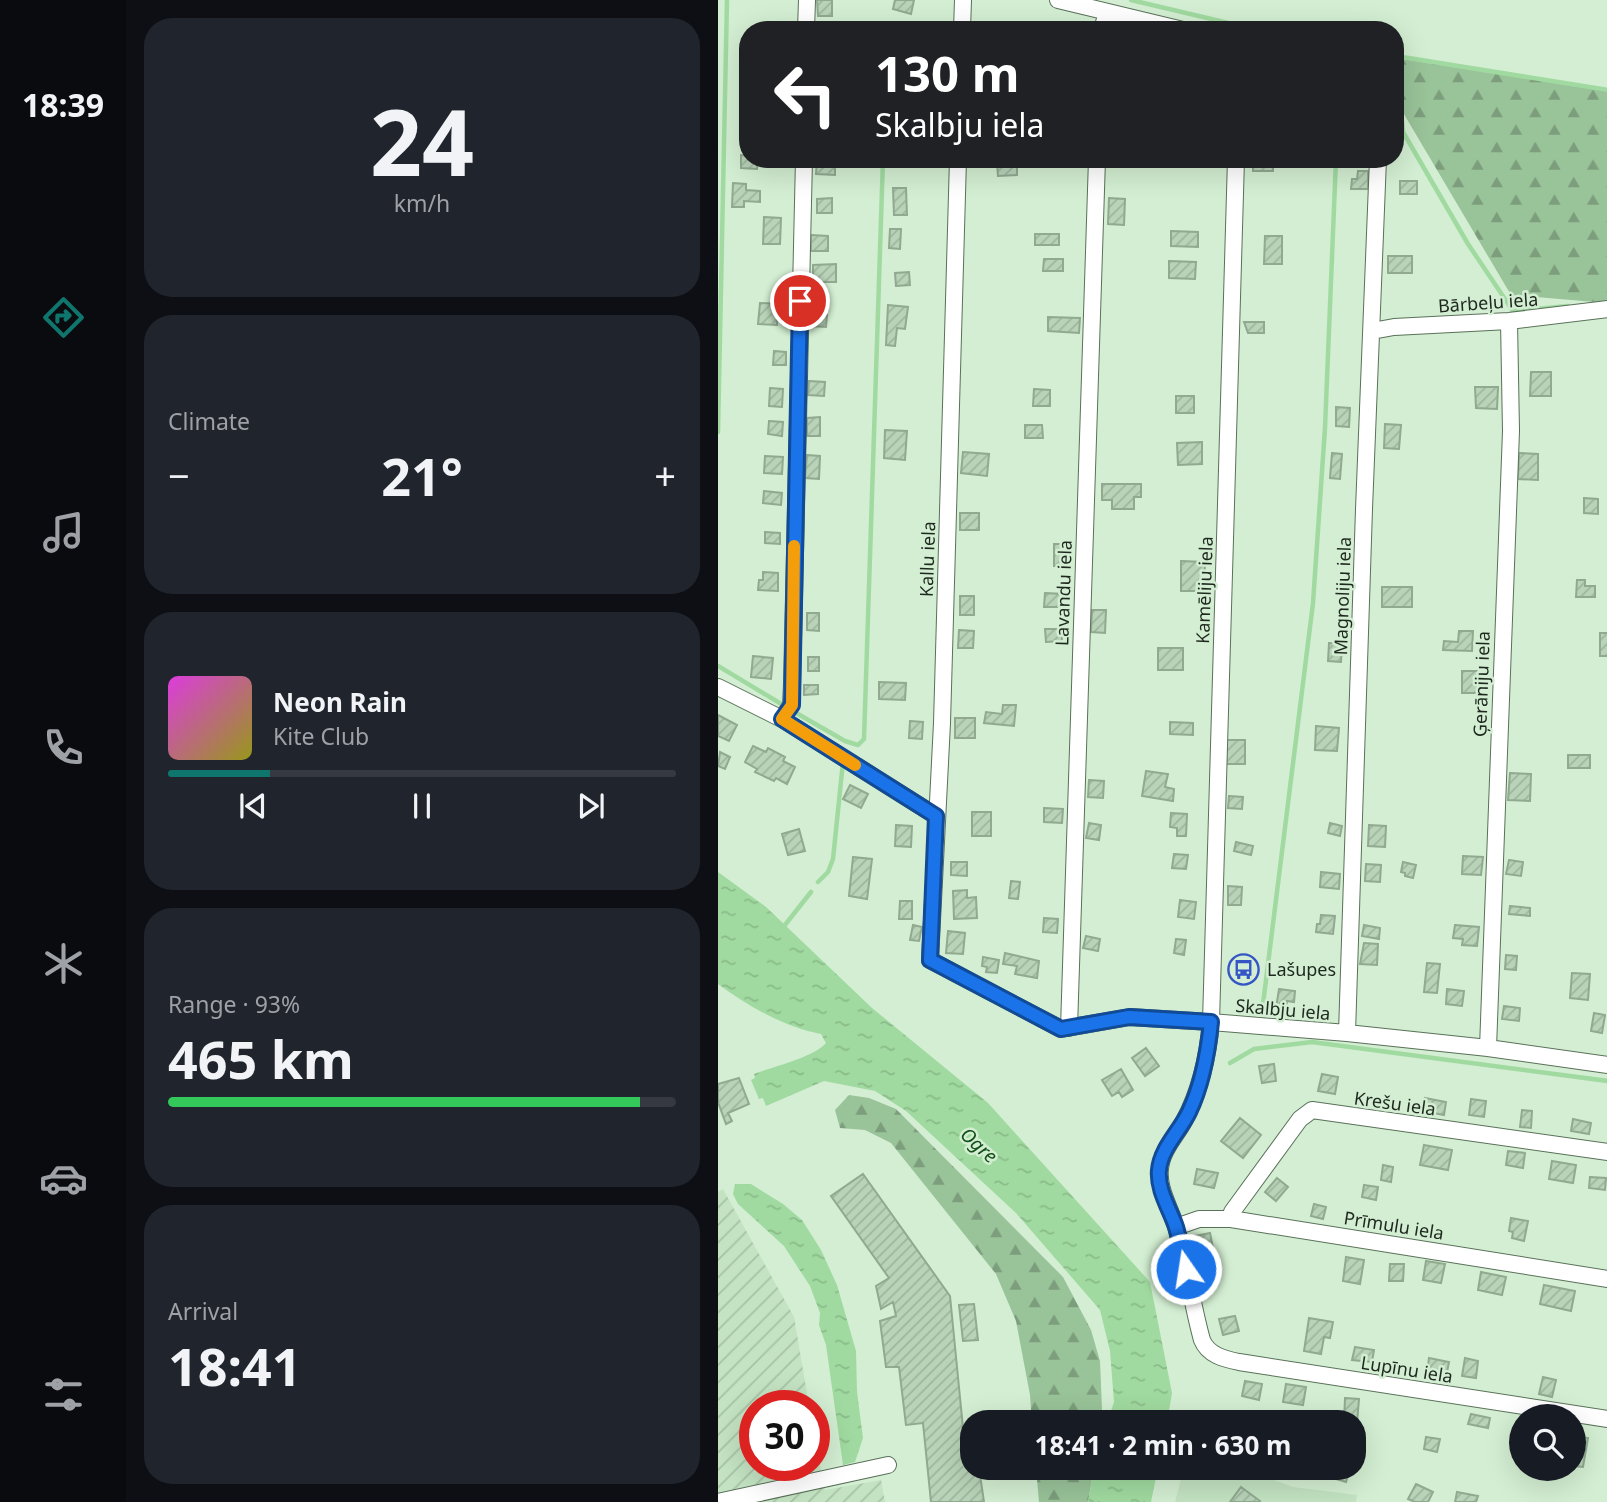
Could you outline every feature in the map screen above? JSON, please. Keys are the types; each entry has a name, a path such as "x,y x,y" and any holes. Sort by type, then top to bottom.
{"street":[{"path":"806,21 807,0"},
{"path":"962,21 963,0"},
{"path":"1058,0 1146,21"},
{"path":"1105,21 1108,12"},
{"path":"782,719 792,705 804,168"},
{"name":"Kallu iela","path":"930,960 942,723 958,168"},
{"name":"Lavandu iela","path":"1069,1028 1097,168"},
{"name":"Kamēliju iela","path":"1205,1347 1176,1227 1165,1202 1159,1172 1166,1149 1183,1123 1196,1093 1209,1043 1211,1022 1236,168"},
{"name":"Magnoliju iela","path":"1347,1033 1378,168"},
{"name":"Bārbeļu iela","path":"1372,331 1394,327 1509,321 1608,309"},
{"name":"Ģerāniju iela","path":"1488,1048 1511,431 1509,321"},
{"path":"718,687 782,719 936,816"},
{"name":"Skalbju iela","path":"930,960 1061,1029 1129,1017 1211,1022 1488,1048 1608,1065"},
{"name":"Krešu iela","path":"1231,1219 1232,1212 1300,1119 1312,1111 1608,1152"},
{"name":"Prīmulu iela","path":"1176,1227 1199,1219 1231,1219 1608,1279"},
{"name":"Lupīnu iela","path":"1205,1347 1215,1354 1239,1362 1608,1419"},
{"path":"719,1502 888,1465"}],"shaded area":[{"path":"723,1189 794,1317 806,1390 739,1390 739,1481 823,1481 825,1490 881,1480 885,1502 718,1502 718,1192"},
{"path":"1181,1480 1274,1480 1293,1487 1357,1495 1356,1502 1175,1502"}],"green space":[{"path":"1404,59 1607,90 1607,303 1511,295 1404,114"},
{"path":"849,1095 869,1098 896,1109 1063,1277 1091,1330 1100,1361 1102,1410 1031,1410 1016,1321 996,1274 891,1143 865,1130 840,1128 835,1110"},
{"path":"1037,1480 1092,1480 1088,1502 1039,1502"}],"water":[{"name":"Ogre","path":"718,872 766,907 872,1008 988,1103 1150,1282 1172,1393 1169,1410 1111,1410 1114,1402 1110,1351 1100,1310 1016,1213 906,1111 875,1091 824,1081 766,1106 763,1098 759,1099 751,1080 755,1078 754,1074 803,1057 826,1043 821,1034 767,1015 718,984"},
{"path":"735,1184 751,1184 783,1204 802,1220 821,1250 837,1285 856,1351 857,1392 863,1438 855,1462 843,1465 826,1345 819,1325 820,1313 810,1286 784,1246 738,1204 733,1194"},
{"path":"1092,1480 1156,1480 1151,1502 1088,1502"}],"building":[{"path":"817,0 832,0 832,16 818,16"},
{"path":"895,0 914,0 911,14 893,9"},
{"path":"816,168 835,168 835,175 816,174"},
{"path":"997,168 1017,168 1017,175 998,176"},
{"path":"1253,168 1273,168 1273,171 1253,171"},
{"path":"1358,171 1368,171 1368,189 1351,189 1352,179 1357,179"},
{"path":"1400,181 1417,181 1417,194 1400,194"},
{"path":"733,183 746,184 746,190 760,191 760,202 744,201 744,207 732,207"},
{"path":"893,188 906,188 907,215 894,215"},
{"path":"832,198 832,213 817,213 817,199"},
{"path":"1109,198 1125,199 1124,225 1108,224"},
{"path":"764,217 781,218 780,244 763,244"},
{"path":"890,229 901,229 900,249 889,248"},
{"path":"1171,231 1198,232 1198,247 1171,246"},
{"path":"1035,234 1059,234 1059,245 1035,245"},
{"path":"811,235 828,236 828,251 811,251"},
{"path":"1265,236 1282,236 1282,264 1264,264"},
{"path":"1388,256 1412,256 1412,273 1388,273"},
{"path":"1044,259 1063,259 1063,271 1043,271"},
{"path":"1169,261 1196,262 1195,279 1169,278"},
{"path":"836,264 836,282 813,282 813,265"},
{"path":"909,272 910,285 896,286 895,273"},
{"path":"760,303 778,304 777,325 758,324"},
{"path":"888,305 908,307 905,329 897,328 895,346 886,345"},
{"path":"811,314 827,315 826,327 810,326"},
{"path":"1048,317 1080,318 1079,333 1048,331"},
{"path":"1244,322 1264,322 1264,333 1248,333"},
{"path":"774,351 786,352 786,365 773,365"},
{"path":"1531,372 1551,372 1551,396 1530,396"},
{"path":"809,381 825,382 824,396 808,395"},
{"path":"1475,387 1498,387 1497,409 1476,408"},
{"path":"770,388 783,389 782,407 769,406"},
{"path":"1034,389 1050,390 1050,406 1033,406"},
{"path":"1176,396 1194,396 1194,413 1176,413"},
{"path":"1336,407 1350,408 1349,427 1336,426"},
{"path":"820,417 820,436 807,436 807,418"},
{"path":"769,421 783,422 782,436 768,434"},
{"path":"1385,424 1401,425 1399,449 1384,448"},
{"path":"1025,425 1042,425 1043,438 1025,438"},
{"path":"885,430 907,431 905,460 884,458"},
{"path":"1202,442 1202,464 1178,465 1177,443"},
{"path":"963,452 989,454 987,476 961,473"},
{"path":"1332,453 1342,454 1340,479 1330,478"},
{"path":"1519,453 1538,454 1538,480 1518,479"},
{"path":"807,455 820,456 819,479 805,478"},
{"path":"765,456 783,457 782,474 764,473"},
{"path":"1102,484 1141,484 1141,497 1134,497 1134,509 1112,509 1112,500 1102,500"},
{"path":"764,491 782,493 781,505 763,503"},
{"path":"1584,498 1598,499 1598,514 1584,513"},
{"path":"960,513 979,513 979,530 960,530"},
{"path":"765,532 780,533 780,544 765,543"},
{"path":"1054,544 1068,544 1068,566 1054,566"},
{"path":"1181,561 1205,562 1204,591 1181,591"},
{"path":"763,572 778,573 778,591 758,590 759,580 763,580"},
{"path":"1577,580 1585,580 1585,586 1595,586 1595,597 1576,597"},
{"path":"1382,587 1412,587 1412,607 1382,607"},
{"path":"1045,593 1064,594 1063,607 1044,607"},
{"path":"960,596 974,596 974,615 960,615"},
{"path":"1092,610 1106,610 1105,633 1091,632"},
{"path":"807,613 819,613 819,631 807,630"},
{"path":"1045,629 1061,629 1062,641 1046,642"},
{"path":"959,630 974,631 973,648 958,648"},
{"path":"1459,631 1473,631 1472,651 1443,650 1444,641 1458,642"},
{"path":"1600,633 1608,633 1608,656 1600,656"},
{"path":"1329,643 1342,644 1341,662 1328,661"},
{"path":"1158,648 1183,648 1183,670 1158,670"},
{"path":"753,656 773,658 771,679 751,677"},
{"path":"808,657 819,657 819,671 808,671"},
{"path":"1462,671 1484,671 1484,693 1462,693"},
{"path":"879,682 906,683 905,700 879,699"},
{"path":"804,685 818,685 818,694 804,695"},
{"path":"1003,705 1016,705 1014,726 984,723 986,712 1002,714"},
{"path":"718,715 737,725 729,741 718,736"},
{"path":"955,718 975,718 975,738 955,738"},
{"path":"910,721 923,722 922,739 909,738"},
{"path":"1170,722 1193,723 1193,735 1170,734"},
{"path":"1316,726 1339,728 1337,751 1315,750"},
{"path":"1227,740 1245,740 1245,764 1226,764"},
{"path":"753,746 766,752 768,748 785,757 783,761 795,767 787,784 755,772 757,769 745,762"},
{"path":"720,752 730,757 725,769 718,766"},
{"path":"1568,755 1590,755 1590,768 1568,768"},
{"path":"1146,771 1168,774 1165,787 1174,789 1173,801 1142,796"},
{"path":"1510,773 1531,774 1530,801 1508,800"},
{"path":"1089,780 1104,781 1103,798 1088,797"},
{"path":"850,785 868,794 861,808 843,799"},
{"path":"1229,796 1243,797 1242,809 1228,808"},
{"path":"1044,808 1063,809 1062,823 1044,822"},
{"path":"972,812 991,812 991,836 972,836"},
{"path":"1171,813 1187,814 1186,836 1177,836 1177,828 1170,827"},
{"path":"1089,823 1101,825 1099,840 1086,838"},
{"path":"1330,823 1342,826 1340,836 1328,833"},
{"path":"896,825 912,826 911,847 895,846"},
{"path":"1369,825 1386,826 1385,847 1368,846"},
{"path":"799,829 805,851 788,855 782,834"},
{"path":"1236,842 1253,846 1251,855 1234,851"},
{"path":"1174,854 1188,855 1186,869 1172,868"},
{"path":"1463,856 1483,857 1481,875 1462,874"},
{"path":"853,857 872,859 867,899 849,896"},
{"path":"1509,860 1523,862 1521,876 1506,874"},
{"path":"951,862 967,862 967,876 951,875"},
{"path":"1403,862 1416,865 1413,878 1401,872"},
{"path":"1366,864 1381,865 1380,882 1365,881"},
{"path":"1321,872 1340,874 1339,889 1320,887"},
{"path":"1011,881 1020,882 1018,899 1009,898"},
{"path":"1228,886 1242,887 1241,905 1228,905"},
{"path":"967,890 967,898 976,897 977,918 954,919 953,891"},
{"path":"1180,900 1196,902 1194,919 1178,917"},
{"path":"900,901 912,901 912,919 899,919"},
{"path":"1510,906 1530,908 1530,916 1509,914"},
{"path":"1321,915 1335,916 1333,934 1316,932"},
{"path":"1044,918 1058,919 1057,933 1043,932"},
{"path":"913,925 922,927 919,941 910,940"},
{"path":"1364,925 1380,928 1379,939 1362,936"},
{"path":"1455,925 1479,927 1477,946 1462,945 1463,939 1453,938"},
{"path":"948,931 965,933 963,954 946,953"},
{"path":"1086,936 1100,939 1098,951 1083,948"},
{"path":"1176,939 1186,940 1184,955 1174,953"},
{"path":"1364,943 1378,944 1377,965 1360,964"},
{"path":"1005,953 1039,961 1037,978 1015,974 1017,966 1003,964"},
{"path":"1506,955 1517,956 1516,970 1505,969"},
{"path":"983,957 999,960 997,973 986,972 987,967 982,966"},
{"path":"1427,963 1440,964 1437,993 1424,992"},
{"path":"1572,973 1590,974 1588,1000 1570,998"},
{"path":"1279,989 1295,991 1294,1002 1287,1001 1286,1009 1276,1008"},
{"path":"1447,989 1464,991 1462,1006 1446,1004"},
{"path":"1504,1006 1520,1008 1519,1021 1502,1019"},
{"path":"1594,1013 1605,1015 1602,1033 1591,1031"},
{"path":"1146,1048 1159,1066 1145,1076 1132,1058"},
{"path":"1274,1064 1276,1081 1262,1083 1259,1066"},
{"path":"1121,1069 1133,1090 1122,1097 1119,1092 1112,1096 1102,1080"},
{"path":"1322,1074 1338,1077 1335,1094 1318,1091"},
{"path":"739,1078 749,1104 728,1113 732,1121 726,1124 718,1102 718,1084"},
{"path":"1425,1098 1446,1102 1444,1115 1423,1111"},
{"path":"1471,1099 1486,1101 1484,1117 1469,1115"},
{"path":"1522,1110 1532,1111 1531,1128 1520,1127"},
{"path":"1240,1118 1261,1135 1243,1158 1221,1141"},
{"path":"1573,1119 1591,1123 1589,1134 1571,1131"},
{"path":"1424,1145 1452,1150 1448,1170 1420,1165"},
{"path":"1508,1151 1525,1153 1523,1168 1506,1165"},
{"path":"1552,1161 1576,1165 1573,1183 1549,1179"},
{"path":"1383,1165 1393,1167 1391,1182 1381,1180"},
{"path":"1197,1169 1218,1173 1214,1188 1194,1184"},
{"path":"863,1174 950,1296 961,1410 960,1480 981,1480 984,1502 931,1502 923,1423 906,1425 899,1367 886,1367 880,1321 896,1316 893,1302 881,1309 876,1286 889,1278 831,1196"},
{"path":"1590,1177 1606,1178 1605,1190 1589,1188"},
{"path":"1277,1178 1288,1187 1276,1201 1265,1192"},
{"path":"1364,1185 1378,1187 1376,1200 1362,1197"},
{"path":"1314,1204 1326,1207 1323,1219 1311,1216"},
{"path":"1511,1218 1528,1221 1524,1241 1512,1238 1513,1232 1509,1231"},
{"path":"1210,1233 1214,1253 1199,1256 1195,1236"},
{"path":"1346,1257 1364,1260 1360,1284 1343,1281"},
{"path":"1426,1261 1445,1264 1441,1283 1423,1280"},
{"path":"1390,1264 1404,1264 1403,1281 1389,1281"},
{"path":"1481,1272 1506,1277 1502,1295 1478,1290"},
{"path":"1544,1285 1575,1291 1571,1311 1540,1304"},
{"path":"974,1304 978,1340 963,1341 959,1305"},
{"path":"1235,1316 1239,1331 1223,1335 1219,1319"},
{"path":"1309,1318 1333,1322 1330,1338 1324,1337 1321,1354 1304,1351"},
{"path":"1355,1347 1374,1350 1372,1362 1352,1360"},
{"path":"1429,1358 1449,1362 1446,1377 1427,1374"},
{"path":"1465,1358 1478,1361 1476,1378 1462,1376"},
{"path":"1543,1377 1556,1380 1552,1397 1539,1394"},
{"path":"1245,1381 1262,1384 1259,1400 1242,1396"},
{"path":"1286,1384 1306,1387 1303,1405 1283,1402"},
{"path":"1345,1398 1359,1399 1358,1410 1344,1410"},
{"path":"1471,1414 1490,1418 1488,1428 1468,1424"},
{"path":"1426,1437 1440,1439 1437,1452 1424,1449"},
{"path":"1416,1484 1433,1492 1428,1502 1408,1499"},
{"path":"1241,1487 1260,1501 1230,1502"},
{"path":"1457,1492 1478,1496 1476,1502 1455,1502"}],"waterway":[{"path":"718,432 727,0"},
{"path":"1131,0 1220,21"},
{"path":"1404,57 1608,90"},
{"path":"1404,134 1468,244 1513,311 1568,306"},
{"path":"798,714 845,741 858,745 864,739 883,168"},
{"path":"1263,1004 1313,603 1325,428 1336,168"},
{"path":"718,666 783,705"},
{"path":"818,882 828,872 833,859 843,762"},
{"path":"781,930 811,892"},
{"path":"1230,1063 1254,1049 1312,1042 1608,1081"}],"slow traffic":[{"path":"794,546 792,705 782,719 855,765"}],"place":[{"name":"Lašupes","path":"1244,969"}],"route":[{"path":"800,301 792,705 782,719 936,816 930,960 1061,1029 1129,1017 1211,1022 1209,1043 1196,1093 1183,1123 1166,1149 1159,1172 1165,1202 1176,1227 1186,1269"}]}
